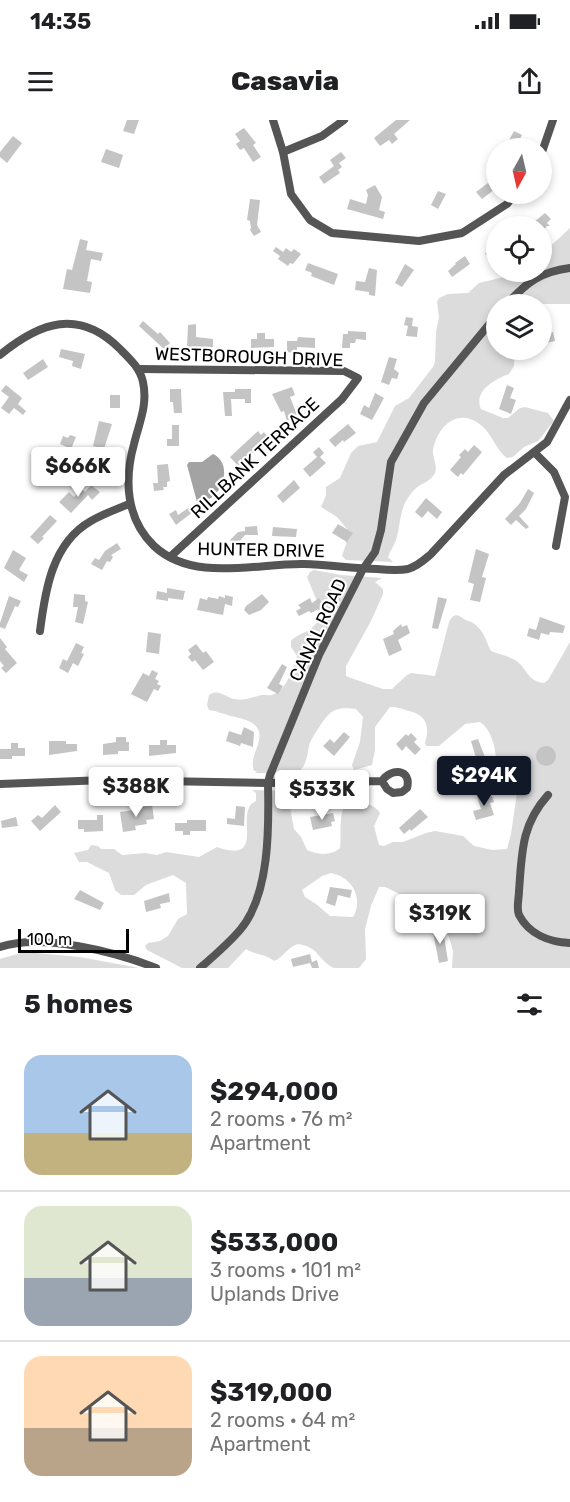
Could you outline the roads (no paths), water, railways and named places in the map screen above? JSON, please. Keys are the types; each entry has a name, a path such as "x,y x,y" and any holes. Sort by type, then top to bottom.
{"street":[{"path":"273,120 283,152 291,194 310,220 332,233 419,241 462,233 507,204"},
{"path":"283,152 322,136 344,120"},
{"path":"547,138 553,120"},
{"path":"517,294 533,279 553,270 570,268"},
{"path":"0,355 34,331 60,323 74,323 86,326 108,339 139,369"},
{"name":"CANAL ROAD","path":"200,968 241,929 258,895 268,831 268,783 320,655 363,569 375,552 381,530 391,462 430,395 486,328"},
{"name":"HUNTER DRIVE","path":"139,369 143,381 144,407 130,465 128,489 132,514 153,545 170,557 196,566 214,568 279,564 401,570 418,565 512,467 535,453 547,442 570,400"},
{"name":"WESTBOROUGH DRIVE","path":"139,369 344,371 358,378"},
{"name":"RILLBANK TERRACE","path":"170,557 342,399 358,378"},
{"path":"535,453 554,472 565,497 556,546"},
{"path":"40,632 50,576 63,549 78,530 90,521 129,504"},
{"path":"0,784 105,780 268,783 382,781"},
{"path":"549,795 540,804 528,827 523,845 518,910 531,929 539,935 552,941 570,943"},
{"path":"0,947 33,942 60,945 118,955 156,968"}]}
